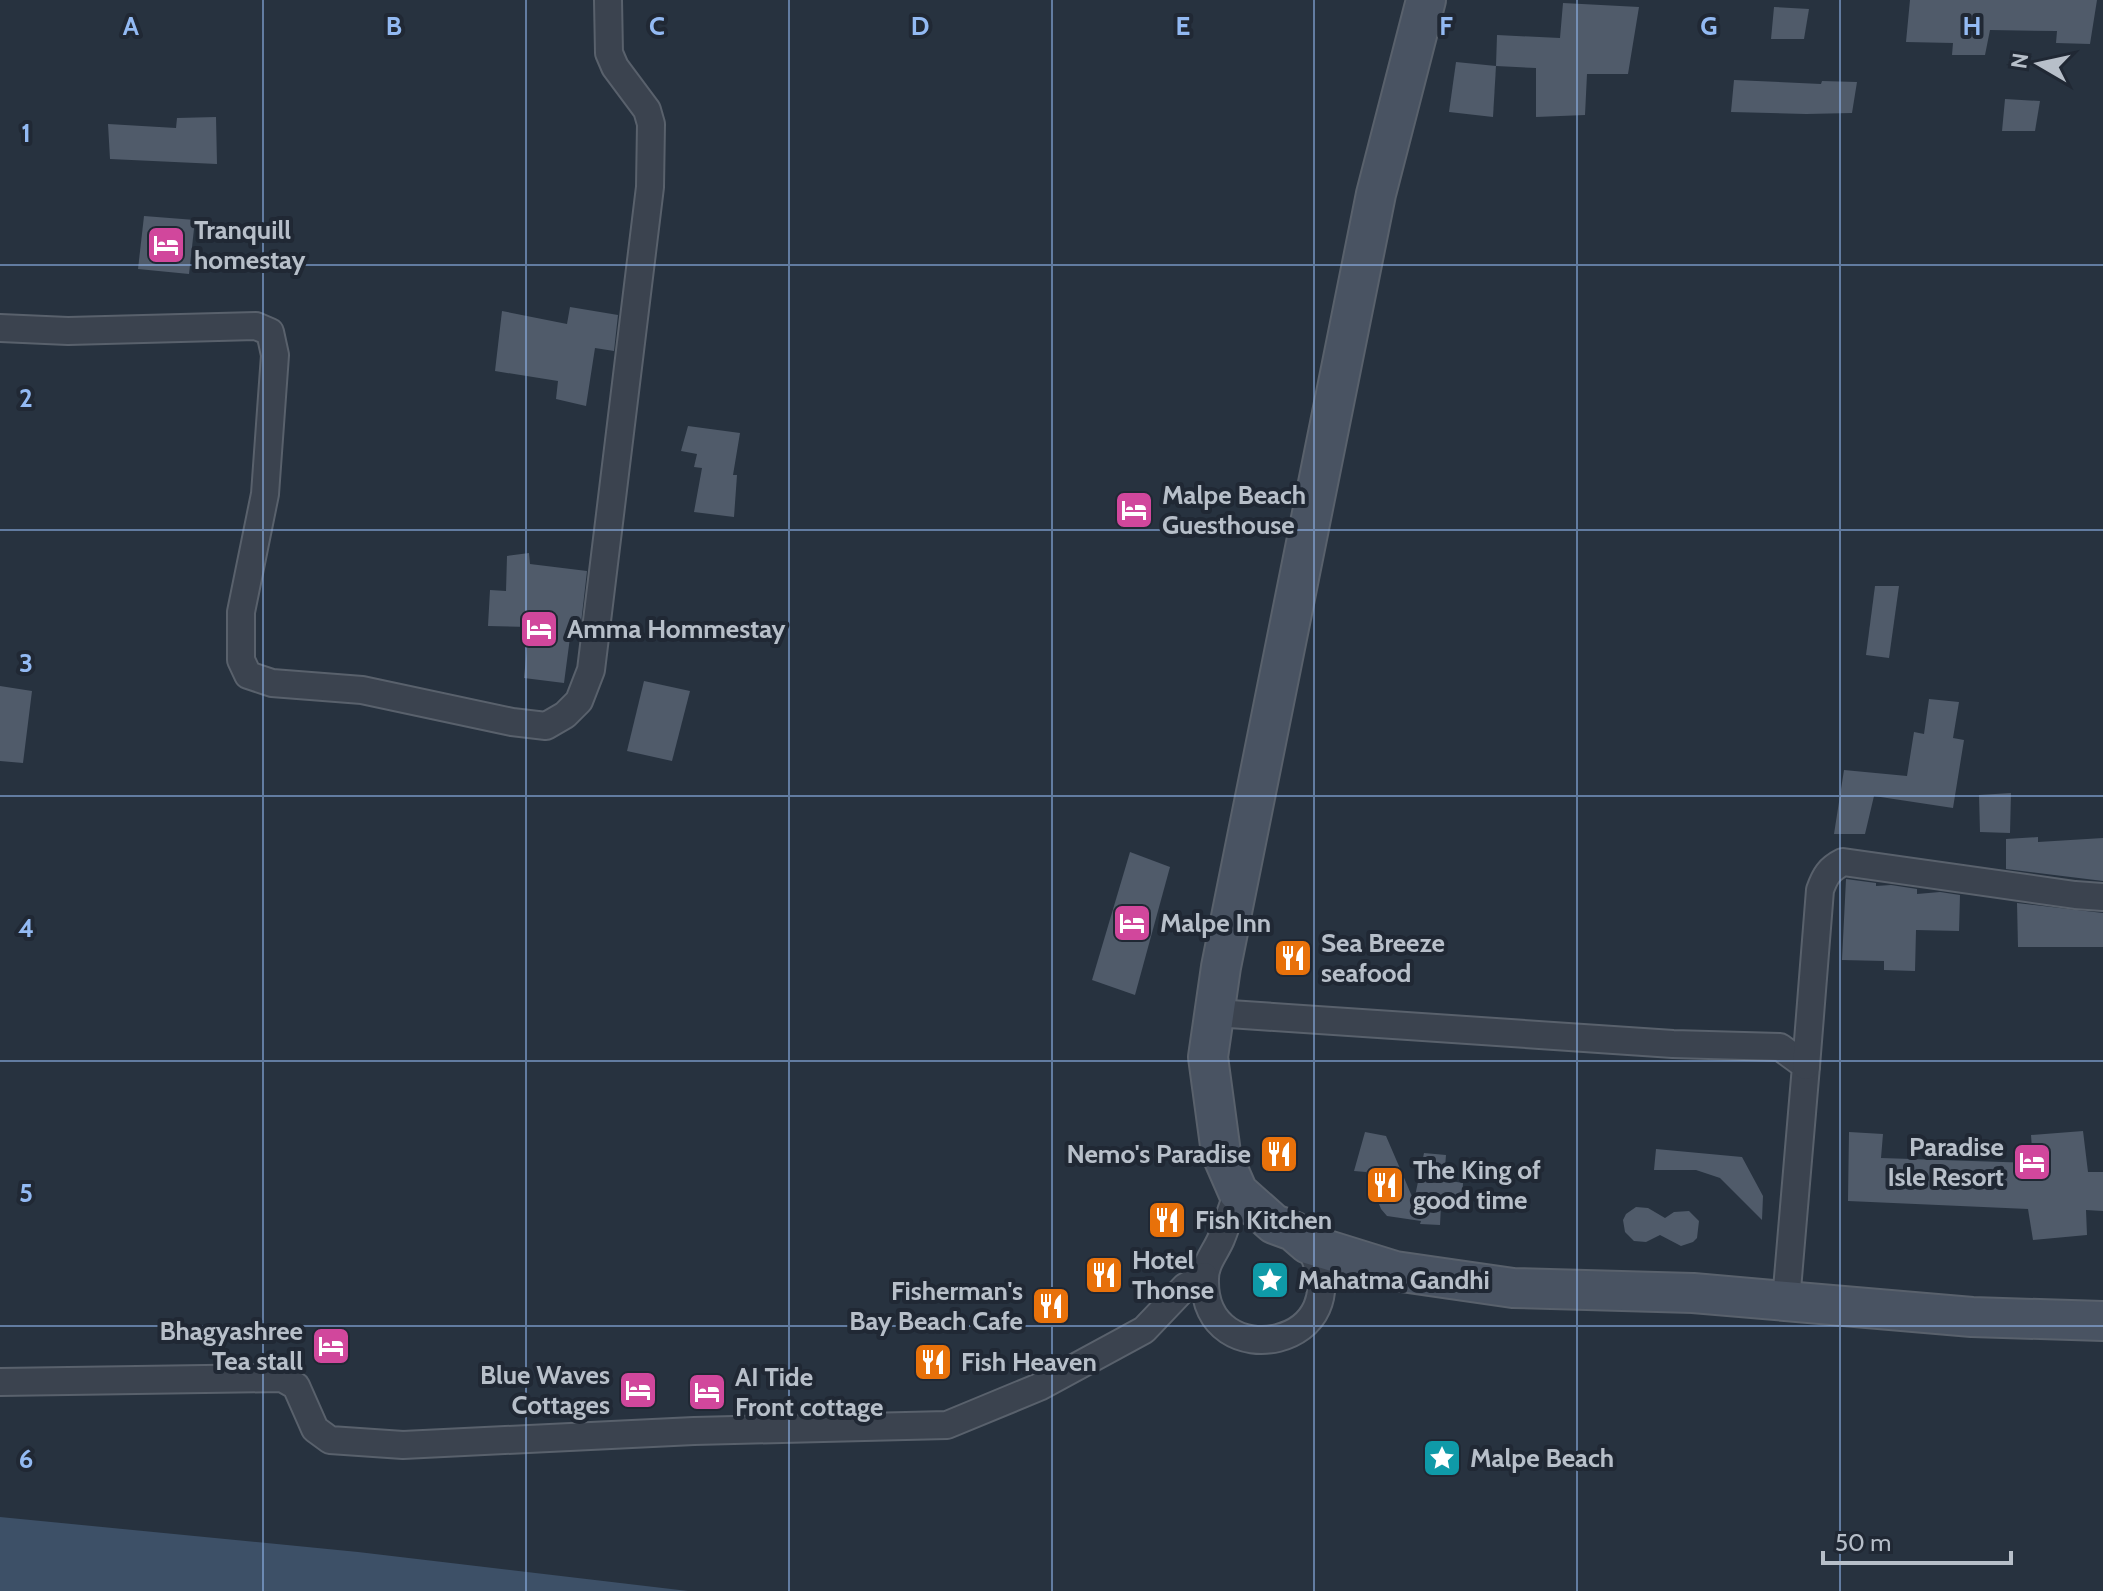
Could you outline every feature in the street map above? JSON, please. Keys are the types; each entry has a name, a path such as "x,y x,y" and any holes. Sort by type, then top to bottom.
{"street":[{"path":"0,328 68,331 256,326 270,332 275,355 265,494 241,612 241,660 248,675 272,683 362,690 512,722 546,726 565,715 579,701 591,670 650,187 651,124 647,110 615,67 609,53 608,0"},
{"path":"1274,1224 1238,1192 1221,1153 1208,1057 1221,967 1376,194 1426,0"},
{"path":"1786,1301 1820,890 1825,875 1843,862 2103,897"},
{"path":"1215,1013 1673,1044 1780,1047 1806,1066"},
{"path":"1220,1242 1235,1230 1254,1224 1274,1224 1293,1231 1308,1244 1318,1261 1322,1281 1319,1301 1309,1319 1296,1332 1278,1340 1250,1339 1225,1328 1213,1313 1206,1295 1204,1276 1238,1192"},
{"path":"1308,1244 1395,1271 1513,1288 1693,1293 1972,1317 2103,1321"},
{"path":"0,1382 282,1378 296,1386 315,1429 330,1440 403,1445 694,1431 947,1425 1039,1387 1144,1330 1185,1287 1204,1276"}],"water":[{"path":"0,1517 358,1552 688,1591 0,1591"}],"building":[{"path":"1910,0 2097,0 2090,44 2056,43 2057,31 1990,30 1985,55 1952,55 1953,43 1906,42"},
{"path":"1563,3 1639,7 1628,74 1587,74 1585,115 1536,117 1536,68 1496,66 1497,35 1560,38"},
{"path":"1774,7 1809,9 1804,39 1771,39"},
{"path":"1456,62 1496,66 1493,117 1449,112"},
{"path":"1734,80 1821,84 1822,81 1857,82 1852,113 1806,114 1731,112"},
{"path":"2005,99 2040,101 2035,131 2002,131"},
{"path":"216,117 217,164 110,159 108,124 176,128 177,118"},
{"name":"Tranquill homestay","path":"144,216 195,220 189,274 138,269"},
{"path":"570,307 618,315 614,351 595,348 586,406 556,399 558,381 495,371 502,311 567,324"},
{"path":"688,426 740,433 733,475 737,475 734,517 694,512 702,468 694,467 697,454 681,451"},
{"path":"529,553 530,564 587,571 580,632 571,630 564,683 524,678 529,627 488,626 490,590 506,591 507,556"},
{"path":"1875,586 1899,586 1889,658 1866,655"},
{"path":"644,681 690,691 672,761 627,751"},
{"path":"0,686 32,691 23,763 0,761"},
{"path":"1929,699 1959,702 1953,738 1964,740 1953,808 1874,796 1865,834 1834,834 1844,770 1907,776 1914,732 1924,734"},
{"path":"2011,793 2010,833 1980,832 1979,795"},
{"path":"2038,837 2038,842 2103,838 2103,881 2006,869 2006,839"},
{"name":"Malpe Inn","path":"1130,852 1170,867 1135,995 1092,980"},
{"path":"1846,879 1876,883 1876,886 1917,889 1917,894 1940,892 1960,895 1959,931 1916,930 1915,971 1884,970 1884,961 1842,960"},
{"path":"2017,903 2103,913 2103,947 2018,947"},
{"path":"2083,1131 2088,1172 2103,1172 2103,1211 2086,1210 2087,1235 2033,1240 2028,1209 1848,1201 1849,1132 1883,1134 1881,1158 2033,1163 2031,1135"},
{"path":"1365,1132 1386,1136 1414,1201 1424,1153 1446,1155 1444,1180 1463,1183 1462,1205 1441,1205 1440,1225 1387,1216 1366,1172 1354,1171"},
{"path":"1656,1149 1742,1157 1763,1196 1762,1220 1720,1178 1696,1170 1654,1170"},
{"path":"1636,1207 1648,1208 1665,1218 1674,1212 1689,1211 1699,1221 1697,1238 1681,1246 1660,1235 1646,1242 1634,1241 1625,1232 1623,1220"}],"place":[{"name":"Tranquill homestay","path":"166,245"},
{"name":"Malpe Beach Guesthouse","path":"1134,510"},
{"name":"Amma Hommestay","path":"539,629"},
{"name":"Malpe Inn","path":"1132,923"},
{"name":"Sea Breeze seafood","path":"1293,958"},
{"name":"Nemo's Paradise","path":"1279,1154"},
{"name":"Paradise Isle Resort","path":"2032,1162"},
{"name":"The King of good time","path":"1385,1185"},
{"name":"Fish Kitchen","path":"1167,1220"},
{"name":"Hotel Thonse","path":"1104,1275"},
{"name":"Mahatma Gandhi","path":"1270,1280"},
{"name":"Fisherman's Bay Beach Cafe","path":"1051,1306"},
{"name":"Bhagyashree Tea stall","path":"331,1346"},
{"name":"Fish Heaven","path":"933,1362"},
{"name":"Blue Waves Cottages","path":"638,1390"},
{"name":"AI Tide Front cottage","path":"707,1392"},
{"name":"Malpe Beach","path":"1442,1458"}]}
